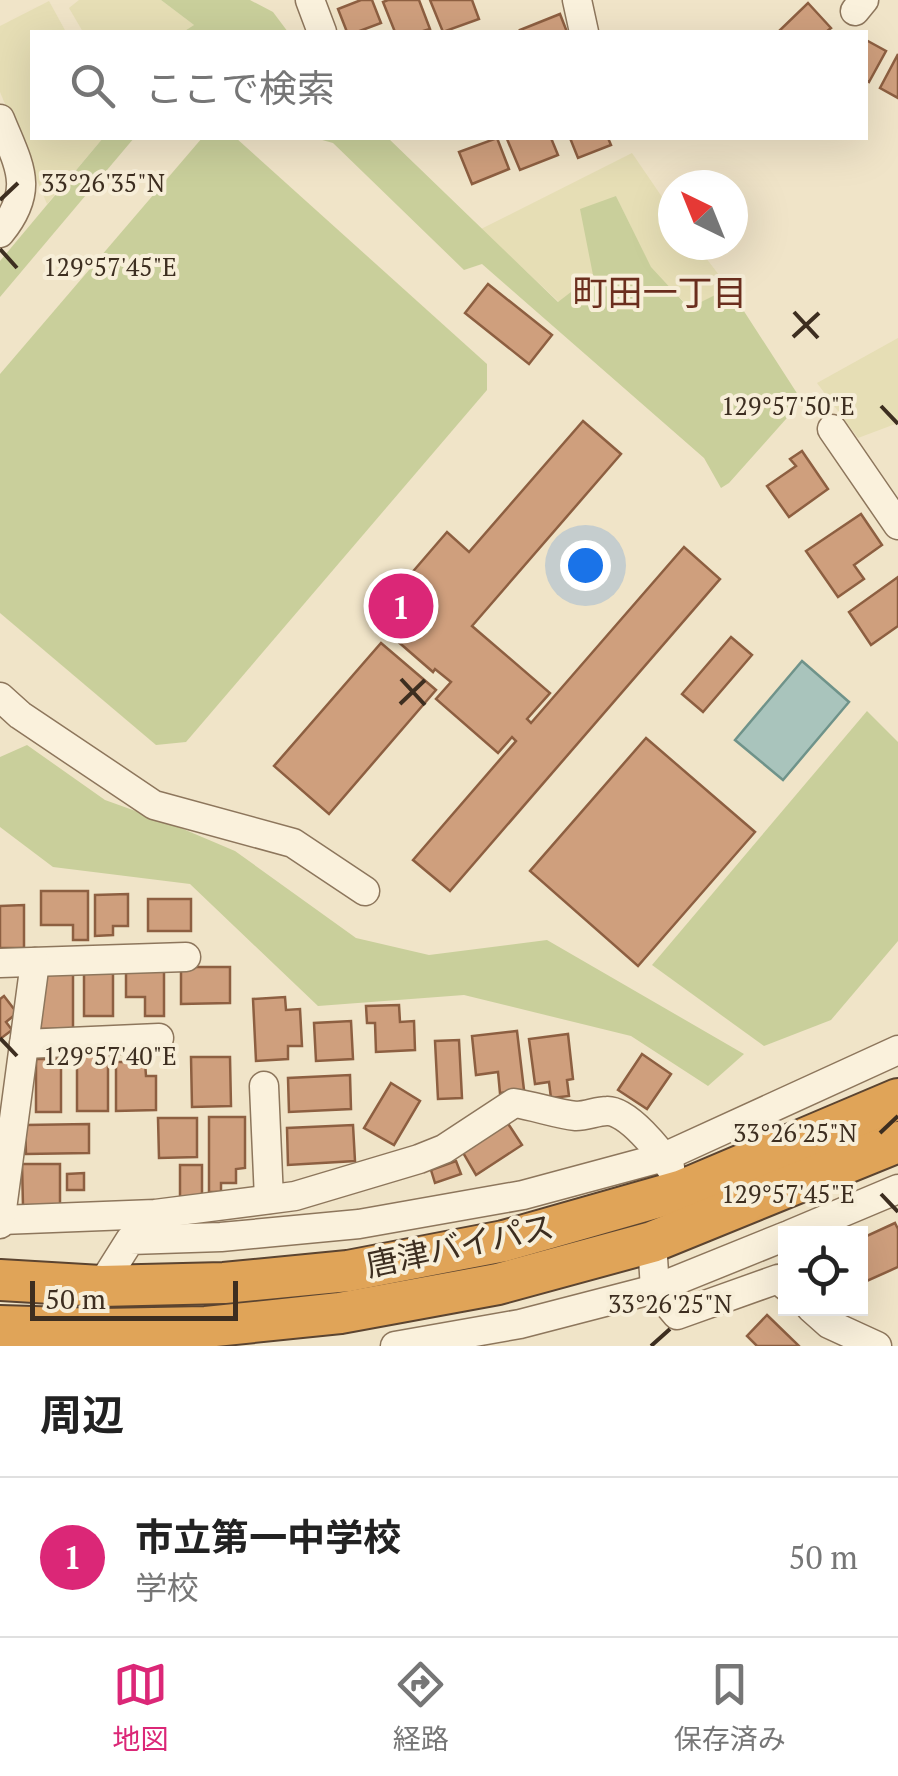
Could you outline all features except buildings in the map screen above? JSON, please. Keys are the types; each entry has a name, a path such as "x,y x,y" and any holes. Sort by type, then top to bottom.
{"highway":[{"name":"唐津バイパス","path":"0,1280 101,1286 224,1283 348,1271 504,1241 673,1174 898,1100"},
{"name":"唐津バイパス","path":"0,1326 108,1338 340,1313 498,1284 652,1242 898,1142"}],"street":[{"path":"310,0 321,30"},
{"path":"577,0 584,30"},
{"path":"0,119 23,177 19,203 0,233"},
{"path":"0,183 13,152"},
{"path":"832,429 898,524"},
{"path":"0,697 20,716 154,804 293,842 365,891"},
{"path":"0,962 186,957"},
{"path":"35,962 3,1174 1,1222 155,1214 296,1196 444,1149 514,1103 573,1116 611,1110 626,1117 673,1174 898,1050"},
{"path":"24,1044 159,1038"},
{"path":"264,1086 269,1200"},
{"path":"810,1226 898,1190"},
{"path":"395,1346 520,1324 655,1289 778,1239"},
{"path":"652,1242 655,1289 677,1314 778,1278"},
{"path":"820,1316 877,1346"}],"shaded area":[{"path":"79,0 161,0 194,25 186,30 82,30 69,8"},
{"path":"49,1 65,30 30,30 30,140 101,140 47,204 0,92 0,26"},
{"path":"632,153 658,191 658,260 708,260 729,288 690,308 651,268 616,196 593,275 559,302 481,229"},
{"path":"898,338 898,423 858,438 817,383"}],"green space":[{"path":"161,0 250,0 273,12 286,30 186,30 194,25"},
{"path":"101,140 132,140 0,297 0,261"},
{"path":"200,140 238,140 487,364 487,390 186,742 156,745 0,613 0,374"},
{"path":"322,140 390,140 558,302 593,275 580,209 616,196 651,267 689,308 729,288 802,401 721,488 704,458 482,264 464,270 333,143"},
{"path":"867,711 898,742 898,941 831,1020 764,1046 652,965"},
{"path":"27,745 105,800 235,851 356,938 429,955 547,940 744,1054 708,1086 631,1036 464,995 318,1006 190,884 53,867 0,827 0,757"}],"water":[{"path":"802,661 849,702 783,780 735,740"}],"place":[{"name":"市立第一中学校","path":"401,606"}],"district":[{"name":"町田一丁目","path":"660,293"}]}
